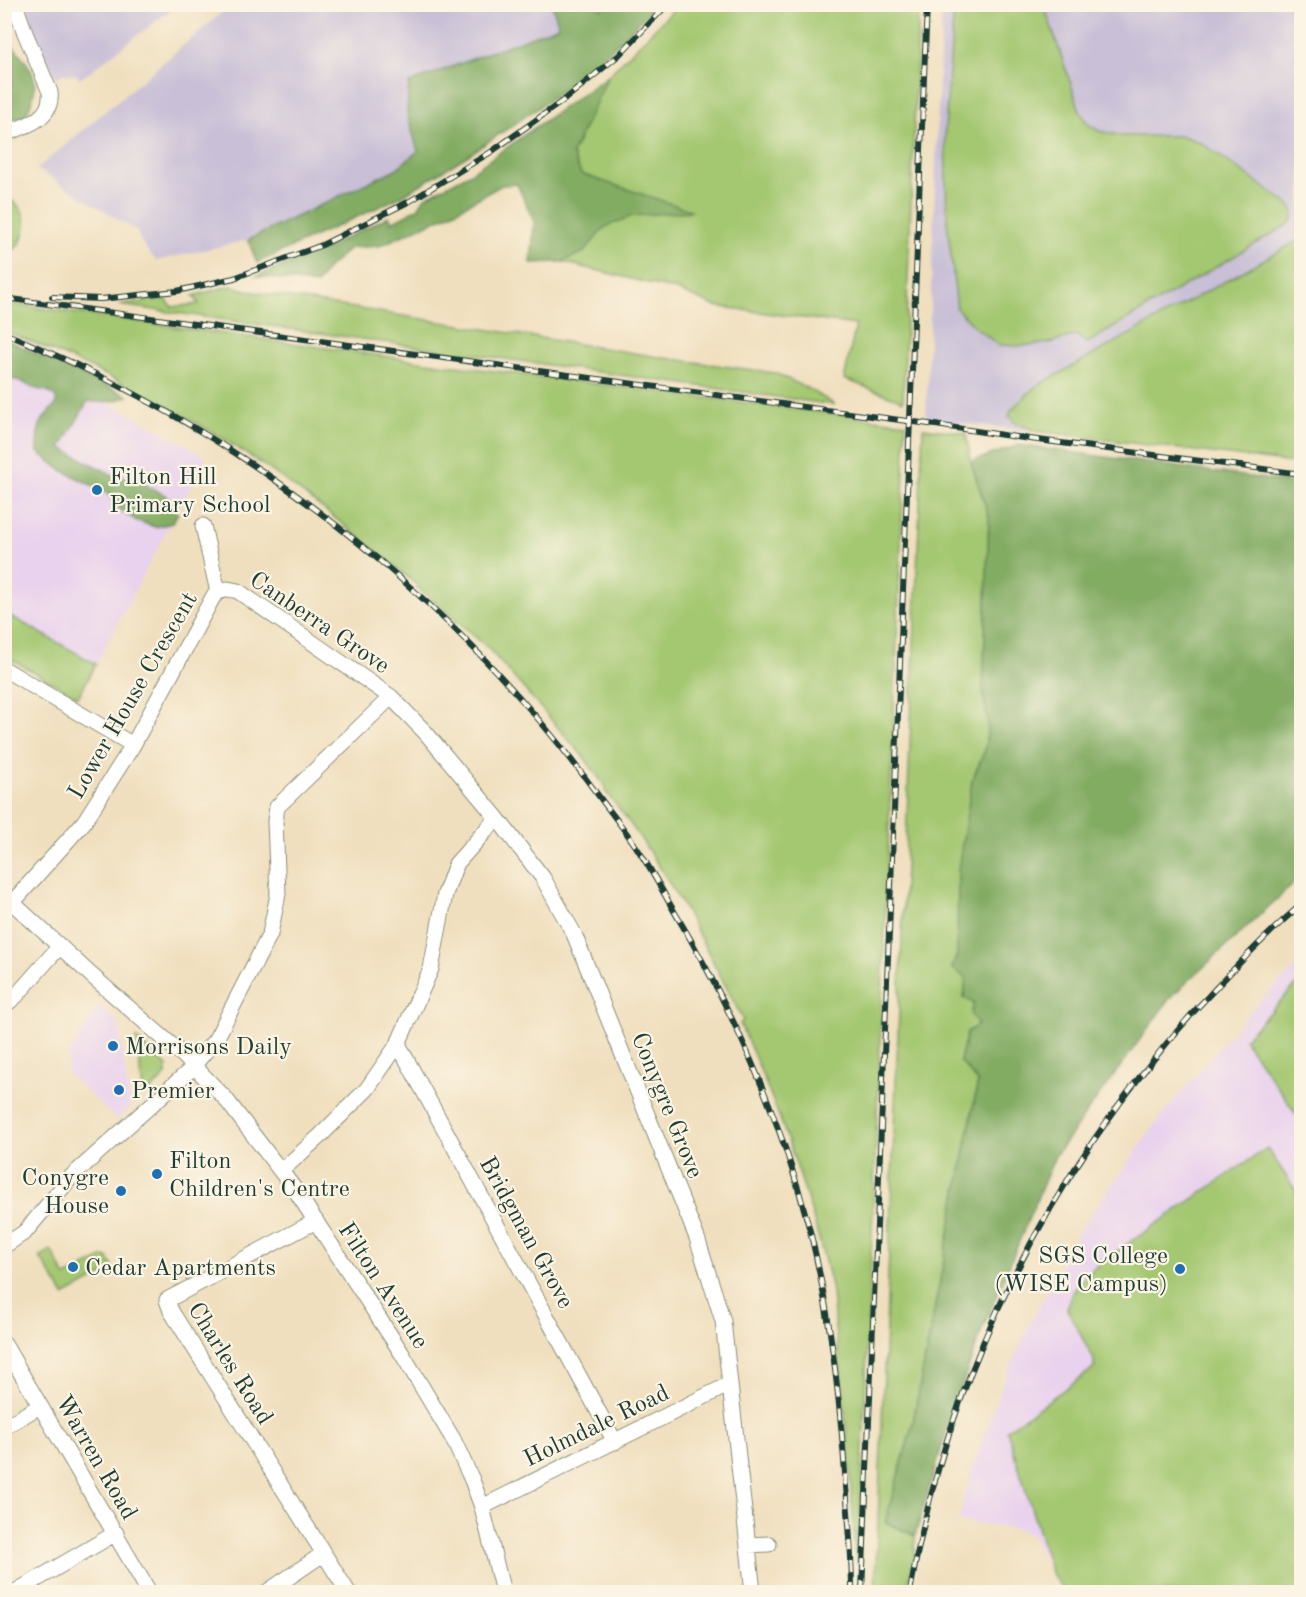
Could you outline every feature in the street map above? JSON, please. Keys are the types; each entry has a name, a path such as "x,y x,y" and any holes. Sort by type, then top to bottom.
{"street":[{"path":"4,134 42,117 49,110 51,101 50,92 24,33 15,4"},
{"name":"Canberra Grove","path":"203,526 218,592 228,589 238,591 391,697"},
{"name":"Lower House Crescent","path":"9,898 84,822 133,745 213,597 218,592"},
{"path":"4,669 133,745"},
{"path":"4,1246 25,1232 72,1176 194,1066 216,1039 270,934 278,894 275,821 277,807 391,697"},
{"name":"Conygre Grove","path":"391,697 426,733 543,878 578,945 697,1238 723,1321 753,1593"},
{"path":"281,1171 367,1089 398,1044 431,969 445,894 456,864 496,818"},
{"name":"Filton Avenue","path":"9,898 194,1066 225,1098 281,1171 316,1221 448,1430 482,1507 503,1593"},
{"path":"4,1006 16,996 60,946"},
{"name":"Bridgman Grove","path":"398,1044 615,1442"},
{"name":"Charles Road","path":"316,1221 167,1300 176,1320 348,1593"},
{"name":"Warren Road","path":"4,1344 150,1593"},
{"name":"Holmdale Road","path":"482,1507 730,1384"},
{"path":"4,1427 40,1406"},
{"path":"15,1593 116,1533"},
{"path":"748,1545 769,1544"},
{"path":"267,1593 323,1554"}],"shaded area":[{"path":"27,4 177,5 80,79 77,75 62,74 57,78 35,34"},
{"path":"231,5 552,5 559,26 410,83 407,114 418,151 396,169 248,240 156,261 140,240 137,231 37,169"},
{"path":"942,5 1301,5 1301,461 926,419"},
{"path":"4,15 13,46 10,50 12,83 5,96"},
{"name":"Filton Hill Primary School","path":"4,357 86,392 206,457 96,664 5,613"},
{"name":"SGS College (WISE Campus)","path":"1301,962 1301,1592 1064,1592 1031,1536 1017,1529 958,1521 975,1461 1002,1385 1037,1309 1080,1230 1155,1124 1251,1010"},
{"path":"99,1005 121,1026 119,1029 129,1098 133,1103 117,1120 69,1075 67,1069 70,1053"}],"green space":[{"path":"552,5 594,5 602,9 606,5 656,5 600,61 541,106 467,156 400,197 257,263 248,240 396,169 418,151 407,114 409,83 559,26"},
{"path":"678,5 919,5 903,401 844,379 856,325 714,306 677,290 562,262 581,174 572,154 608,76"},
{"path":"954,5 1044,5 1081,114 1089,125 1099,131 1123,136 1183,136 1201,143 1288,204 1293,209 1293,218 1289,224 1087,343 1076,335 1050,343 1020,346 999,345 977,329 957,309 947,221 945,130"},
{"path":"13,46 31,70 35,86 26,115 5,124 5,96 12,83 10,49"},
{"path":"608,76 572,154 581,174 693,211 632,216 605,227 584,252 562,262 531,263 534,222 517,184 502,185 448,215 379,246 350,248 328,268 317,284 257,276 334,244 389,216 392,222 418,208 425,197 469,174"},
{"path":"4,200 13,202 20,208 25,225 19,243 13,250 5,253"},
{"path":"1301,239 1301,464 1036,431 1014,422 1009,416 1012,409 1035,387"},
{"path":"230,286 254,292 665,358 775,373 811,390 835,405 119,305 165,298 172,307 199,304 193,296"},
{"path":"5,303 447,365 906,423 858,1564 855,1552 840,1362 832,1292 823,1252 780,1120 740,1024 743,1020 697,931 645,845 605,791 605,786 583,756 488,648 417,585 300,491 225,440 117,381 5,331"},
{"path":"5,339 128,396 108,402 88,401 61,448 113,475 138,481 165,495 178,513 172,523 155,527 135,520 118,508 107,493 60,469 38,452 37,438 42,420 56,405 56,398 48,391 19,381 7,380 5,383"},
{"path":"923,428 966,433 971,462 989,517 983,691 989,725 985,750 972,781 957,955 952,968 966,978 964,998 974,1003 978,1025 967,1032 960,1061 978,1082 912,1427 885,1522 915,1536 915,1551 907,1592 875,1592"},
{"path":"1018,445 1301,484 1301,877 1170,998 1055,1156 979,1337 950,1419 915,1536 885,1522 912,1427 978,1082 960,1061 967,1032 978,1025 971,1014 974,1003 964,998 966,978 952,968 957,955 958,870 972,781 985,750 988,725 983,691 989,517 971,462"},
{"path":"5,613 96,664 78,697 5,656"},
{"path":"1301,980 1301,1121 1244,1039"},
{"path":"136,1038 167,1066 166,1075 147,1094 143,1090"},
{"name":"SGS College (WISE Campus)","path":"1267,1148 1301,1198 1301,1592 1064,1592 1051,1572 1007,1430 1094,1368 1094,1360 1067,1309 1081,1281 1104,1260"},
{"path":"51,1250 66,1277 104,1257 108,1258 114,1269 64,1296 40,1257"}],"railway":[{"path":"52,297 101,299 177,291 234,278 322,245 410,201 491,152 564,100 619,55 668,4"},
{"path":"862,1592 927,4"},
{"path":"4,298 1030,439 1302,474"},
{"path":"4,333 91,372 176,417 257,467 334,523 407,584 475,650 539,720 637,848 696,949 735,1026 770,1106 798,1189 824,1294 834,1358 848,1513 852,1592"},
{"path":"910,1592 927,1510 950,1431 979,1354 1012,1279 1052,1207 1096,1137 1145,1070 1199,1006 1262,941 1302,904"}],"place":[{"name":"Filton Hill Primary School","path":"97,490"},
{"name":"Morrisons Daily","path":"113,1046"},
{"name":"Premier","path":"119,1090"},
{"name":"Filton Children's Centre","path":"157,1174"},
{"name":"Conygre House","path":"121,1191"},
{"name":"Cedar Apartments","path":"73,1267"},
{"name":"SGS College (WISE Campus)","path":"1180,1269"}]}
